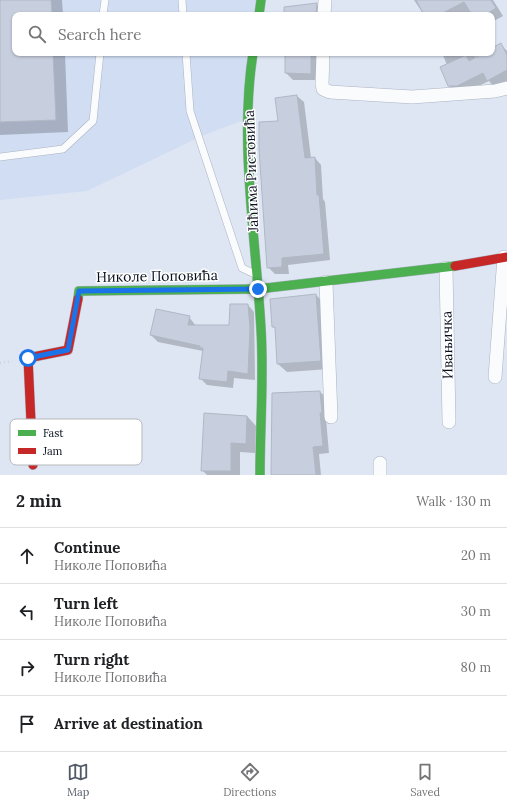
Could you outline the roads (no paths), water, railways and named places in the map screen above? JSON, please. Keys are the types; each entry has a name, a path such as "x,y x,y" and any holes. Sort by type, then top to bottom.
{"street":[{"path":"259,12 261,0"},
{"path":"324,12 325,0"},
{"name":"Јаћима Ристовића","path":"253,56 249,78 248,150 258,289"},
{"path":"323,56 322,84 323,89 330,92 412,97 495,91 507,88"},
{"path":"260,475 261,331 258,289 446,268 505,257 495,377"},
{"name":"Ивањичка","path":"446,268 449,422"},
{"path":"326,282 331,417"},
{"name":"Николе Поповића","path":"31,419 28,358 68,350 79,291 258,289"}],"lane":[{"path":"103,12 105,0"},
{"path":"182,0 183,12"},
{"path":"0,157 63,149 93,121 100,56"},
{"path":"186,56 190,111 242,268 256,274"}]}
